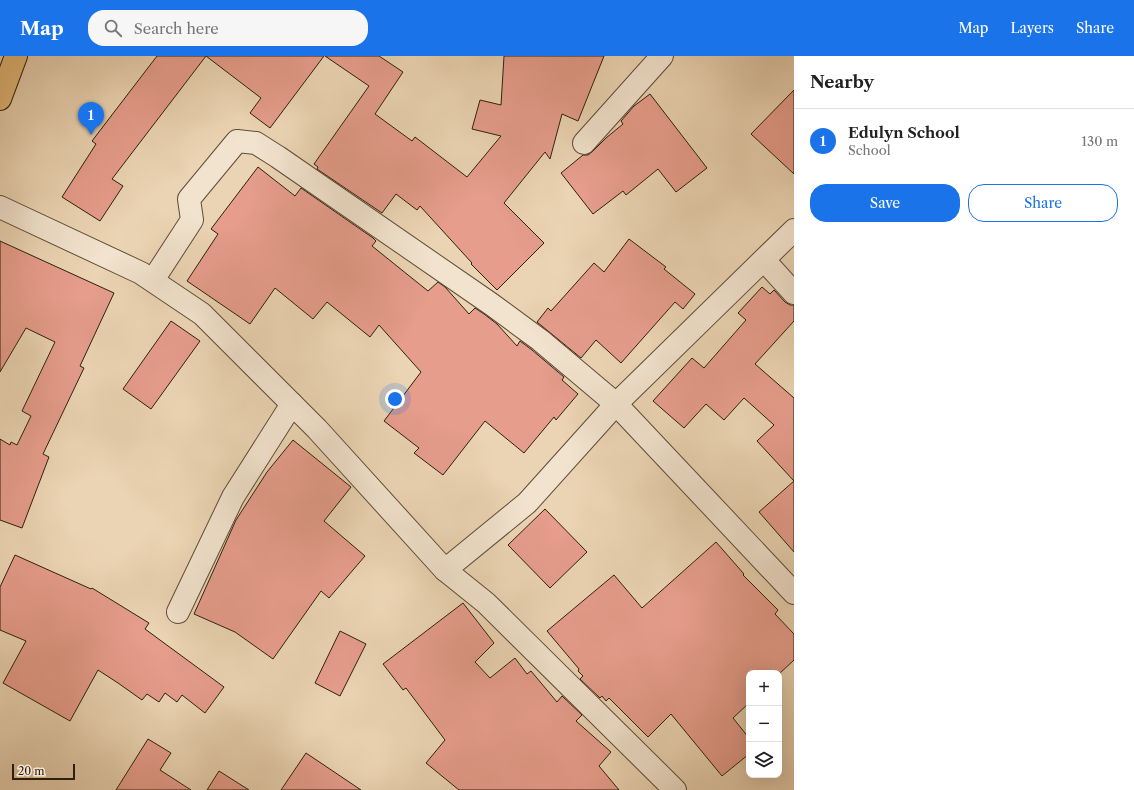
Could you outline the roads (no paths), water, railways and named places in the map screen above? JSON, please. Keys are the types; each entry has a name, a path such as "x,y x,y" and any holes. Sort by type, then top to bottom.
{"main road":[{"path":"0,99 16,56"}],"street":[{"path":"584,143 662,56"},
{"path":"153,280 192,220 189,199 236,141 256,143 491,304 540,340 616,404 794,593"},
{"path":"0,207 141,273 202,314 317,429 445,570 486,604 675,790"},
{"path":"445,570 527,503 616,404 794,230"},
{"path":"764,260 794,293"},
{"path":"178,612 233,497 292,404"}],"place":[{"name":"Edulyn School","path":"91,135"}]}
